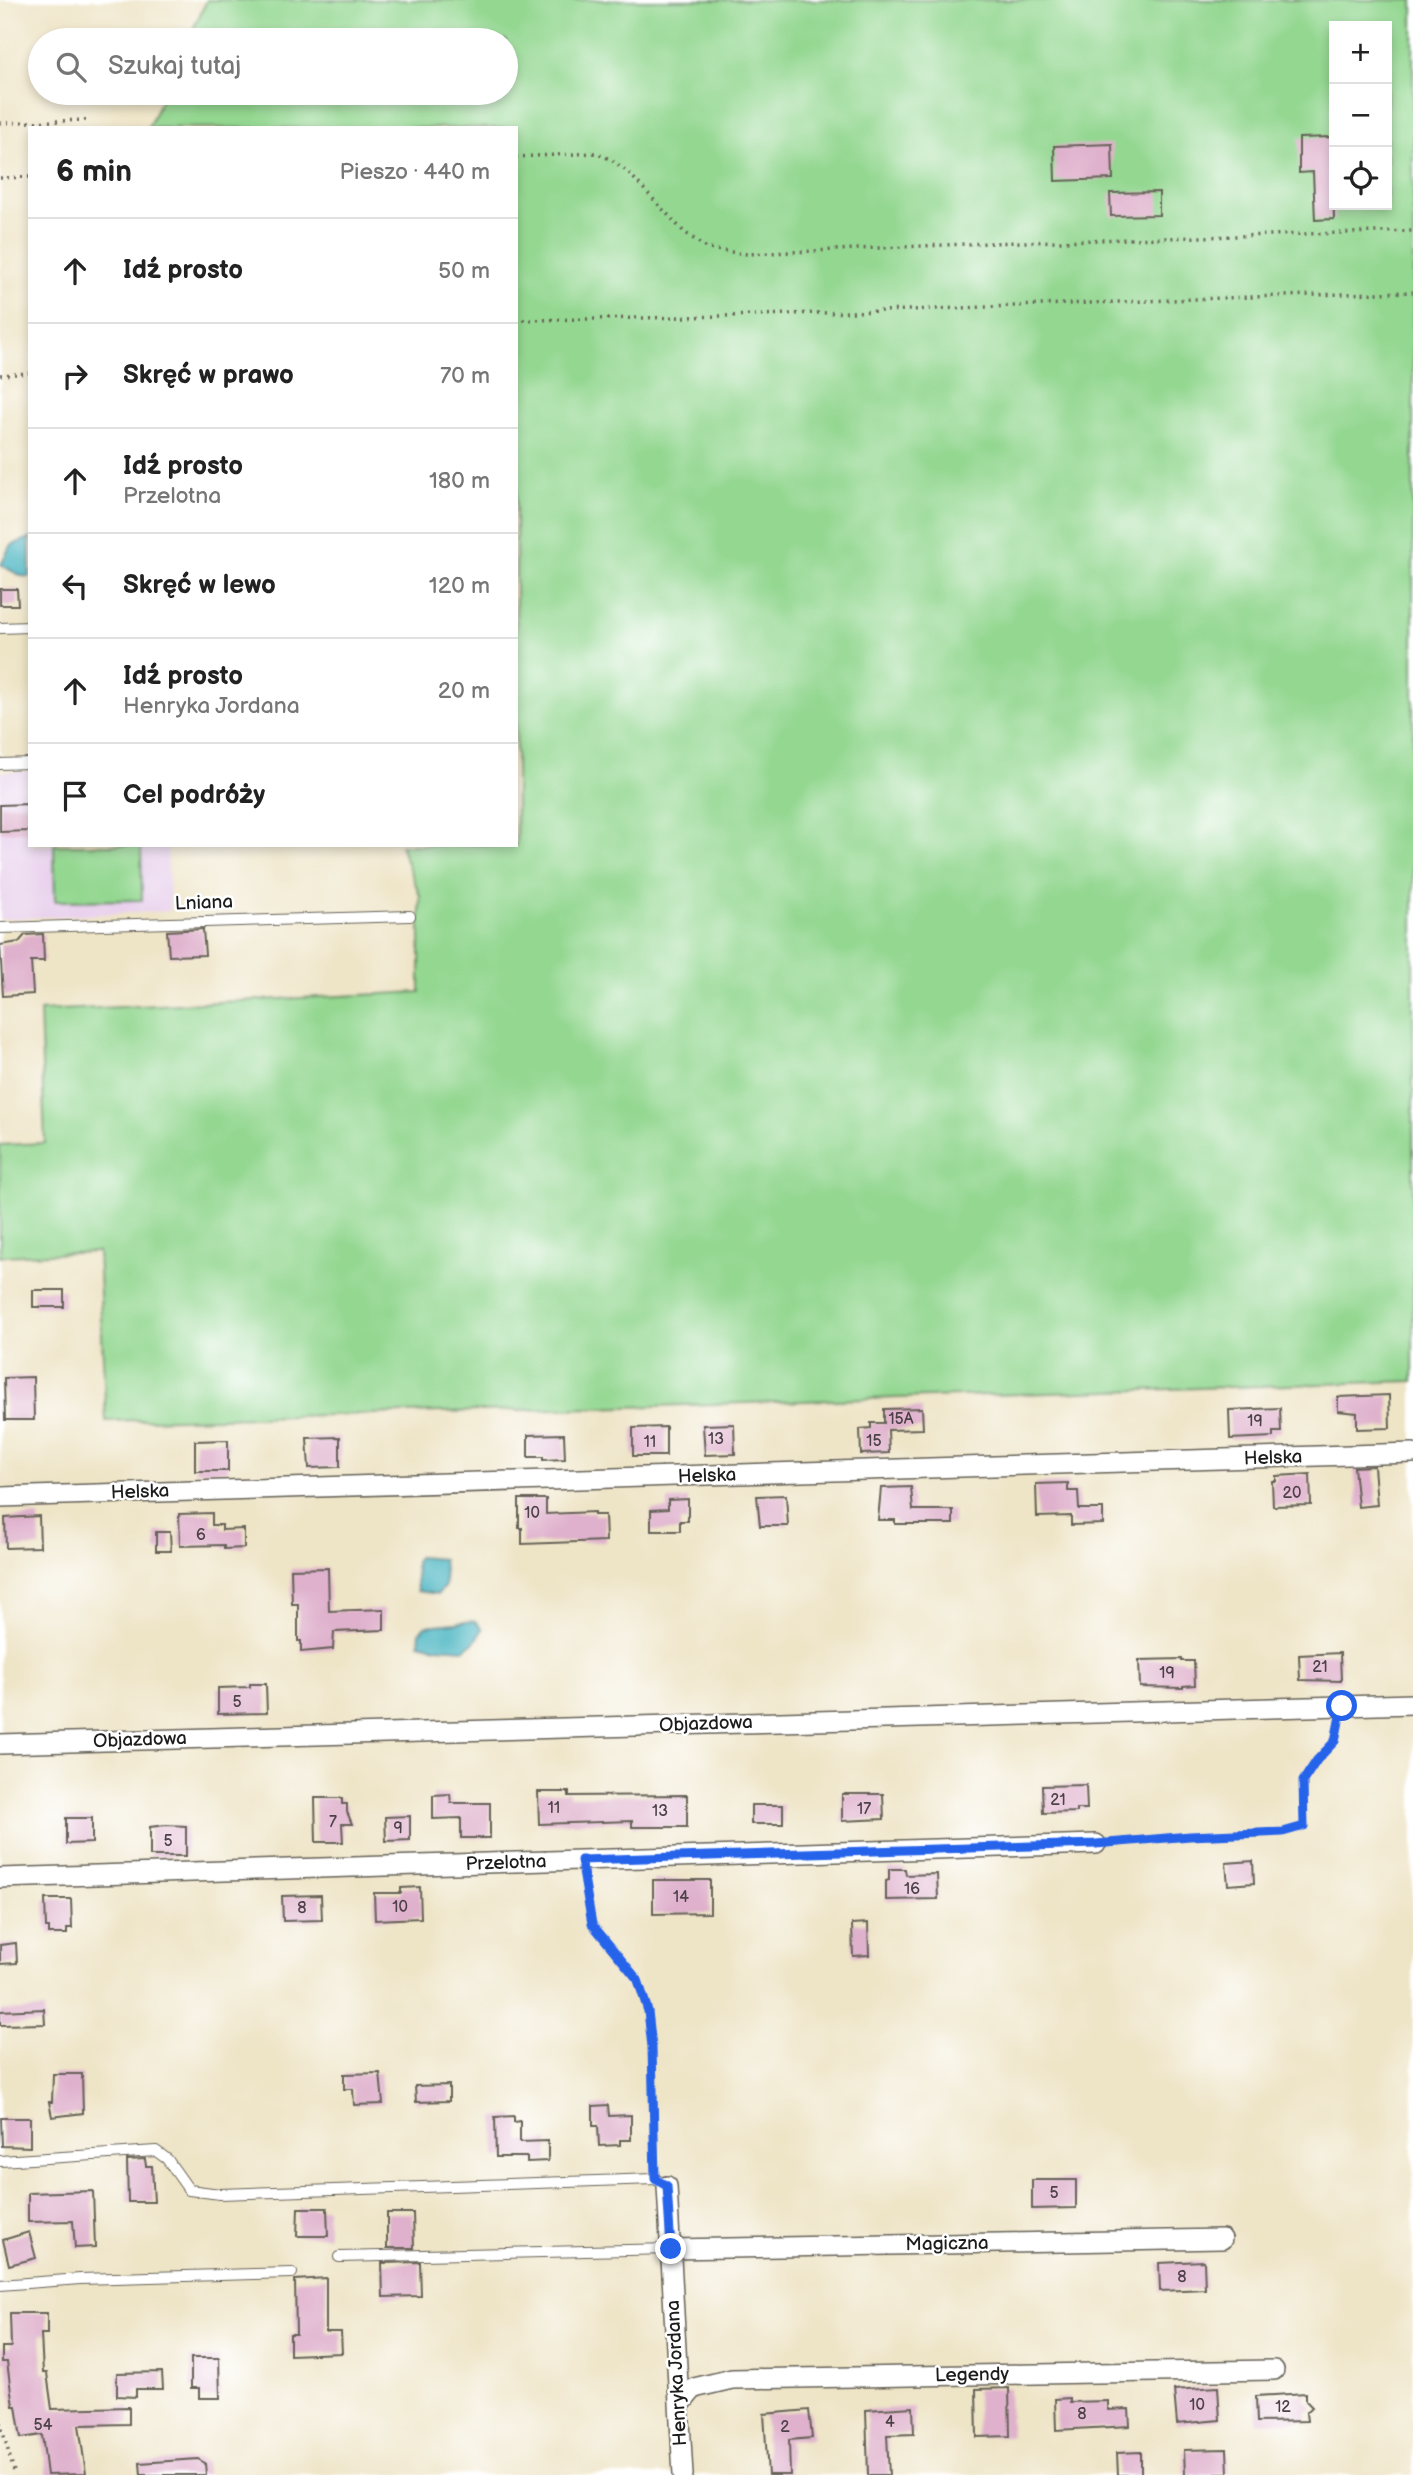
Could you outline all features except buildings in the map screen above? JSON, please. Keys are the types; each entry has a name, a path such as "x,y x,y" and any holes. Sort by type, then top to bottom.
{"street":[{"name":"Helska","path":"0,1497 1413,1453"},
{"name":"Objazdowa","path":"0,1744 1413,1704"},
{"name":"Przelotna","path":"0,1878 1096,1844"},
{"name":"Henryka Jordana","path":"661,2183 671,2249 683,2475"},
{"name":"Magiczna","path":"671,2249 1222,2239"},
{"name":"Legendy","path":"681,2405 694,2388 732,2379 1273,2370"}],"lane":[{"path":"0,628 28,627"},
{"path":"0,764 28,763"},
{"name":"Lniana","path":"0,928 410,916"},
{"path":"0,2161 156,2151 167,2159 189,2190 220,2194 661,2183"},
{"path":"340,2257 671,2249"},
{"path":"0,2285 80,2279 292,2273"}],"path":[{"path":"0,123 86,120"},
{"path":"518,156 595,153 610,159 628,172 684,232 708,248 747,254 988,243 1413,231"},
{"path":"0,178 28,177"},
{"path":"518,320 877,311 1413,292"},
{"path":"0,375 28,373"},
{"path":"1096,1844 1283,1832 1304,1826 1303,1781 1317,1760 1335,1741 1342,1706"},
{"path":"581,1860 592,1924 638,1980 648,2011 661,2183"},
{"path":"0,2422 15,2475"}],"shaded area":[{"path":"28,771 28,847 167,847 170,911 0,919 0,772"}],"green space":[{"path":"207,0 1413,0 1413,1381 106,1421 98,1252 0,1256 0,1145 45,1143 40,1011 420,992 420,896 401,847 518,847 518,126 149,126 159,105 518,105 518,28 194,28"},
{"path":"54,847 141,847 142,900 55,901"}],"water":[{"path":"28,539 28,577 1,565 10,546"},
{"path":"418,1557 443,1559 445,1586 438,1594 417,1591 415,1562"},
{"path":"475,1621 483,1629 465,1649 419,1643 420,1632 425,1626"}],"route":[{"path":"671,2249 667,2186 655,2179 652,2047 648,2011 638,1980 592,1924 581,1860 1096,1844 1283,1832 1304,1826 1303,1781 1317,1760 1335,1741 1342,1706"}]}
